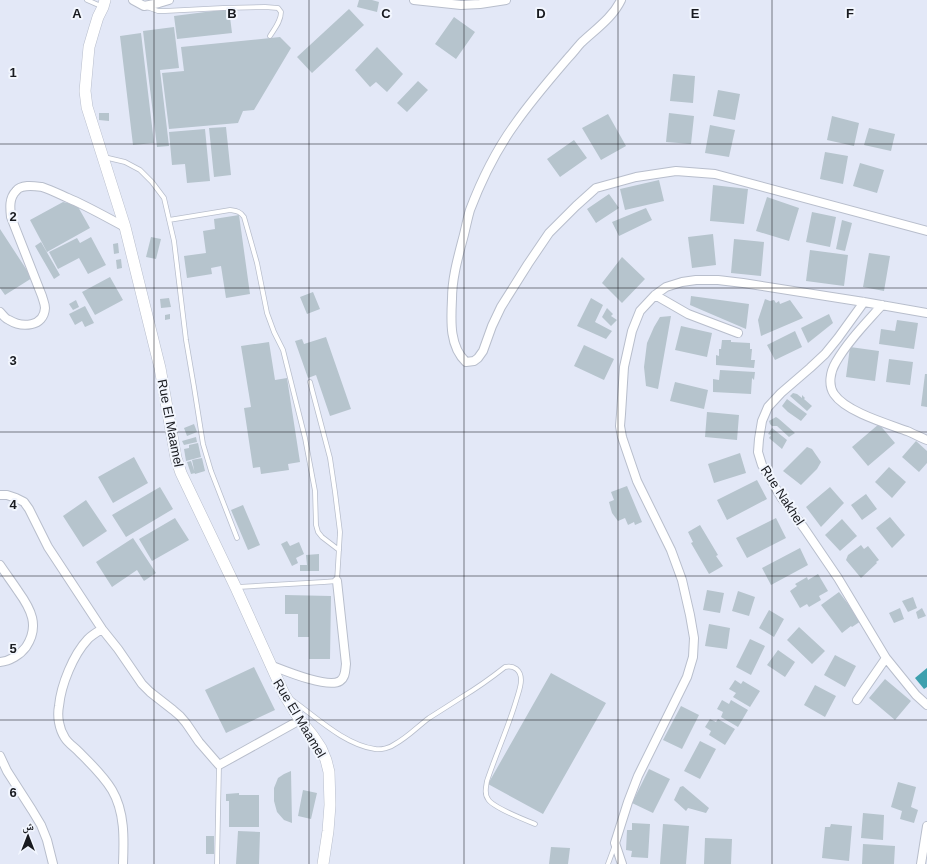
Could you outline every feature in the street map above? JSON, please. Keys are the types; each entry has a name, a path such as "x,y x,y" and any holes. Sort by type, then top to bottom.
{"street":[{"path":"133,0 144,6 169,0"},
{"path":"414,0 480,4 506,0"},
{"path":"621,0 608,18 581,43 514,124 495,155 481,185 470,211 453,281 453,339 456,349 466,362 474,361 478,358 501,307 549,233 596,188 636,177 676,171 715,174 927,231"},
{"name":"Rue El Maamel","path":"104,3 89,47 85,91 87,107 125,227 160,368 178,466 284,694 300,720 321,748 329,772 330,805 323,864"},
{"path":"0,312 8,320 20,325 39,322 44,315 45,306 42,296 10,217 12,195 16,190 29,186 51,190 125,227"},
{"path":"622,864 615,843 628,802 638,776 687,677 693,657 694,638 682,580 671,550 637,481 621,432 624,367 632,331 640,311 655,295 666,287 682,282 696,280 718,280 927,313"},
{"path":"655,295 688,314 738,333"},
{"name":"Rue Nakhel","path":"864,302 825,354 781,392 768,407 762,421 758,452 762,465 781,497 838,578 886,658 916,695 927,706"},
{"path":"882,306 848,344 835,363 830,379 831,386 834,394 841,402 860,413 927,440"},
{"path":"0,495 8,495 16,498 24,502 30,509 48,547 102,629 142,684 180,716 218,765 300,720"},
{"path":"0,566 30,609 33,625 32,636 23,651 9,660 0,662"},
{"path":"270,665 290,673 319,681 338,682 342,679 346,664 338,580"},
{"path":"102,629 88,638 74,659 61,693 58,707 59,722 65,739 101,775 112,790 119,806 123,826 123,864"},
{"path":"857,700 886,658"},
{"path":"0,756 7,771 40,825 47,840 53,864"},
{"path":"921,864 927,826"}],"lane":[{"path":"86,0 104,3"},
{"path":"144,6 158,11 223,8 278,8 281,12 281,16 270,36"},
{"path":"104,157 125,162 140,170 152,182 164,198 174,241 186,340 202,444 237,538"},
{"path":"169,220 230,210 241,213 244,217 257,263 267,313 283,350 305,438 315,491 316,525 318,532 322,537 339,550"},
{"path":"236,588 338,580 340,532 335,492 330,458 310,382"},
{"path":"284,694 342,736 376,750 394,745 427,720 505,667 514,667 520,673 520,685 513,710 487,781 486,796 491,803 535,824"},
{"path":"218,765 218,864"},
{"path":"608,864 615,843"}],"water":[{"path":"927,668 927,687 924,689 915,678"}],"building":[{"path":"359,0 372,0 379,2 377,12 357,7"},
{"path":"229,9 232,33 177,39 174,16"},
{"path":"349,9 364,25 312,73 297,57"},
{"path":"454,17 475,32 456,59 435,44"},
{"path":"174,27 179,68 160,70 169,146 157,147 143,31"},
{"path":"141,33 154,143 133,145 120,36"},
{"path":"280,37 291,48 254,110 243,111 238,123 169,129 162,73 184,71 181,47"},
{"path":"377,47 403,74 387,92 376,82 370,87 355,70"},
{"path":"673,74 695,76 693,103 670,101"},
{"path":"418,81 428,90 407,112 397,103"},
{"path":"718,90 740,94 735,120 713,116"},
{"path":"99,113 109,113 109,121 99,120"},
{"path":"669,113 694,116 691,144 666,142"},
{"path":"608,114 626,146 601,160 582,128"},
{"path":"832,116 859,123 854,146 827,140"},
{"path":"710,125 735,130 729,157 705,153"},
{"path":"226,127 231,175 214,177 209,128"},
{"path":"869,128 895,134 891,151 864,145"},
{"path":"205,129 210,181 187,183 185,164 172,165 169,132"},
{"path":"574,140 587,158 560,177 547,159"},
{"path":"825,152 848,156 843,184 820,179"},
{"path":"860,163 884,170 877,193 853,186"},
{"path":"659,180 664,201 625,210 620,189"},
{"path":"713,185 748,189 744,224 710,221"},
{"path":"609,194 619,208 596,223 587,209"},
{"path":"767,197 799,208 789,241 756,231"},
{"path":"63,202 77,205 90,228 47,252 30,220"},
{"path":"646,208 652,220 619,236 612,222"},
{"path":"812,212 836,217 830,247 806,242"},
{"path":"239,215 250,294 226,298 221,266 211,268 212,274 187,278 184,256 206,253 203,231 215,229 214,219"},
{"path":"842,220 852,223 845,251 836,249"},
{"path":"0,229 32,278 5,295 0,288"},
{"path":"713,234 716,265 692,268 688,237"},
{"path":"91,237 106,265 88,274 79,258 58,269 49,252 77,238 80,243"},
{"path":"151,237 161,239 156,259 146,257"},
{"path":"734,239 764,242 761,276 731,273"},
{"path":"41,242 60,275 54,279 35,246"},
{"path":"118,243 119,253 114,254 113,244"},
{"path":"810,250 848,255 844,286 806,281"},
{"path":"869,253 890,256 884,291 863,287"},
{"path":"622,257 645,279 622,303 602,283"},
{"path":"121,259 122,268 117,269 116,260"},
{"path":"110,277 123,300 95,315 82,292"},
{"path":"313,292 320,309 307,314 300,297"},
{"path":"691,296 749,304 746,329 690,305"},
{"path":"169,298 171,307 161,308 160,299"},
{"path":"591,298 603,305 595,322 612,331 606,339 577,326"},
{"path":"765,299 770,301 774,300 776,303 779,301 780,304 790,300 803,318 761,336 758,320"},
{"path":"76,300 79,307 73,310 69,304"},
{"path":"85,306 94,323 85,327 82,321 75,325 69,314"},
{"path":"607,308 613,314 611,316 617,320 611,326 602,317"},
{"path":"170,314 170,319 165,320 165,315"},
{"path":"829,314 833,323 808,343 801,328"},
{"path":"671,316 658,389 646,386 644,367 647,343 660,317"},
{"path":"897,320 918,323 914,349 879,344 881,329 895,331"},
{"path":"681,326 712,333 707,357 675,350"},
{"path":"795,331 802,347 775,360 767,345"},
{"path":"326,337 351,409 330,416 316,375 308,378 295,341 302,339 304,344"},
{"path":"722,340 750,343 750,349 752,349 751,360 755,360 754,368 716,365 716,355 719,356 719,349 721,349"},
{"path":"269,342 275,380 287,378 300,462 288,464 289,470 261,474 260,467 253,468 244,408 251,407 241,346"},
{"path":"584,345 614,359 604,380 574,366"},
{"path":"850,347 879,351 875,381 846,377"},
{"path":"889,359 913,362 910,385 886,382"},
{"path":"720,370 755,372 754,380 752,378 751,394 713,392 713,379 719,380"},
{"path":"925,374 927,374 927,407 921,406"},
{"path":"675,382 708,390 704,409 670,401"},
{"path":"793,393 802,398 802,395 805,398 804,399 812,406 807,411 790,396"},
{"path":"787,399 807,414 801,421 782,406"},
{"path":"707,412 739,415 737,440 705,437"},
{"path":"776,417 795,433 789,437 777,426 772,426 769,421"},
{"path":"194,424 197,432 187,436 184,428"},
{"path":"879,424 895,443 868,466 852,447"},
{"path":"772,428 787,440 782,449 769,438 771,435 768,434"},
{"path":"196,437 197,442 184,445 182,441"},
{"path":"916,441 927,451 927,463 919,472 902,457"},
{"path":"198,443 201,457 186,461 184,449 189,448 189,445"},
{"path":"807,447 812,449 821,462 817,469 801,485 783,471"},
{"path":"740,453 746,473 714,483 708,464"},
{"path":"134,457 148,483 113,503 98,477"},
{"path":"202,458 205,471 195,474 192,460"},
{"path":"191,461 195,473 191,474 187,462"},
{"path":"889,467 906,482 892,498 875,482"},
{"path":"757,480 767,499 727,520 717,500"},
{"path":"627,486 642,522 635,525 634,522 628,525 625,518 618,521 612,513 609,502 614,500 611,492"},
{"path":"160,487 173,509 126,537 112,515"},
{"path":"830,487 844,503 821,527 806,507"},
{"path":"866,494 877,509 862,520 851,505"},
{"path":"86,500 107,531 83,547 63,516"},
{"path":"243,505 260,545 248,550 231,510"},
{"path":"890,517 905,535 892,548 876,528"},
{"path":"175,518 189,540 152,561 139,539"},
{"path":"776,518 786,538 747,558 736,538"},
{"path":"842,519 857,536 840,551 825,535"},
{"path":"700,525 718,555 716,556 723,566 709,574 691,543 693,542 688,532"},
{"path":"133,538 156,573 144,581 137,570 112,587 96,562"},
{"path":"287,541 290,546 299,542 304,554 296,558 298,563 292,566 281,544"},
{"path":"861,545 864,549 868,546 879,560 861,578 846,560 848,555"},
{"path":"800,548 808,565 771,585 762,568"},
{"path":"319,554 319,571 300,571 300,565 307,565 306,555"},
{"path":"818,574 828,591 819,596 821,600 809,607 807,604 800,608 790,591 797,586 795,584 807,577 808,580"},
{"path":"707,590 724,593 720,613 703,610"},
{"path":"738,591 755,597 749,616 732,611"},
{"path":"839,592 861,621 842,633 821,605"},
{"path":"285,595 331,596 330,659 309,659 309,637 298,637 298,614 285,614"},
{"path":"913,597 917,608 908,612 902,601"},
{"path":"900,608 904,619 894,623 889,613"},
{"path":"922,608 926,616 918,619 916,612"},
{"path":"769,610 784,619 774,637 759,628"},
{"path":"709,624 730,628 727,649 705,646"},
{"path":"799,627 825,651 812,664 787,640"},
{"path":"750,639 765,646 751,675 736,667"},
{"path":"778,650 795,662 785,677 767,665"},
{"path":"835,655 856,666 845,687 824,675"},
{"path":"254,667 275,710 226,733 205,690"},
{"path":"551,673 606,703 543,814 488,784"},
{"path":"885,679 911,701 895,720 869,698"},
{"path":"735,680 741,684 743,681 760,691 750,707 733,697 736,693 729,689"},
{"path":"815,685 836,696 825,717 804,705"},
{"path":"722,700 729,704 731,700 748,710 738,727 721,717 723,712 717,709"},
{"path":"681,706 699,715 682,749 663,740"},
{"path":"710,719 716,722 718,719 735,729 725,745 709,735 711,731 705,727"},
{"path":"700,741 716,749 700,779 684,771"},
{"path":"649,769 670,779 653,813 632,803"},
{"path":"291,771 292,823 284,820 277,812 274,801 274,788 278,778"},
{"path":"898,782 916,787 911,807 918,810 914,823 900,819 902,811 891,807"},
{"path":"683,786 709,808 706,813 688,808 686,811 674,800 680,787"},
{"path":"303,790 317,793 311,819 298,816"},
{"path":"239,793 239,795 259,795 259,827 229,827 229,801 226,801 226,794"},
{"path":"863,813 884,815 883,840 861,838"},
{"path":"632,823 650,824 648,858 631,857 632,851 626,850 627,830 632,830"},
{"path":"663,824 689,826 686,864 660,864"},
{"path":"831,824 852,826 849,861 822,858 825,827 830,827"},
{"path":"238,831 260,832 259,864 236,864"},
{"path":"206,836 214,836 214,854 206,854"},
{"path":"705,838 732,839 731,864 704,864"},
{"path":"863,844 895,846 894,864 862,864"},
{"path":"551,847 570,848 568,864 549,864"}]}
